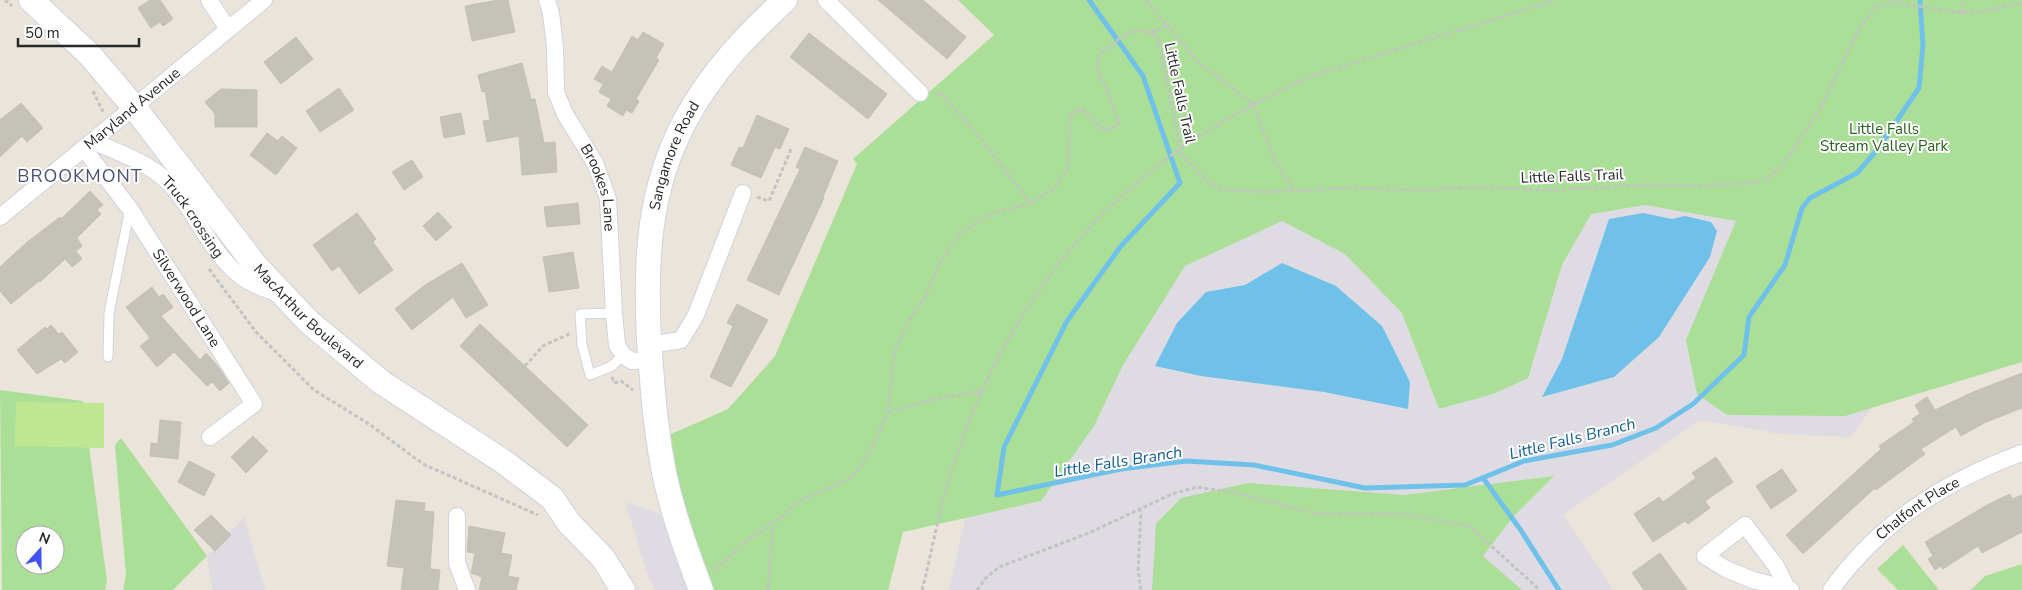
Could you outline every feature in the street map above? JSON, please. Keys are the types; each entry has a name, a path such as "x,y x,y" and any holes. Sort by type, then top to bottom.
{"main road":[{"name":"MacArthur Boulevard","path":"31,0 90,55 134,107 256,266 309,322 381,382 504,462 552,498 569,523 603,558 623,590"},
{"name":"Sangamore Road","path":"705,582 681,534 664,468 650,352 646,275 648,247 657,194 674,144 686,119 715,74 742,40 785,0"}],"street":[{"path":"209,0 228,29"},
{"name":"Maryland Avenue","path":"0,217 264,0"},
{"name":"Brookes Lane","path":"547,0 556,47 556,92 565,114 595,163 608,199 614,313 618,345 623,355"},
{"path":"826,0 920,93"},
{"name":"Silverwood Lane","path":"89,145 254,404 210,438"},
{"name":"Truck crossing","path":"89,145 147,167 163,177 175,189 216,251 243,278 286,298"},
{"path":"623,355 632,360 681,340 696,315 743,193"},
{"name":"Chalfont Place","path":"1831,590 1863,553 1906,512 1984,468 2022,452"},
{"path":"457,516 457,563 467,590"},
{"path":"1745,525 1776,566 1789,589 1753,580 1726,569 1705,556 1745,525"}],"lane":[{"path":"108,357 109,313 130,209"},
{"path":"614,313 580,314 580,328 585,360 590,375 608,368 623,355"}],"path":[{"path":"1146,0 1196,60 1253,104 1276,163 1294,190"},
{"path":"922,590 947,487 965,429 1016,322 1063,259 1112,205 1187,143 1253,104 1311,76 1556,0"},
{"path":"1962,13 1963,0"},
{"name":"Little Falls Trail","path":"705,582 748,540 774,523 797,502 851,478 874,444 888,412 894,352 908,324 925,297 939,264 960,235 988,215 1030,203 1055,188 1068,168 1068,131 1070,114 1074,110 1081,108 1103,130 1115,127 1119,123 1106,86 1097,70 1099,55 1124,36 1140,29 1158,38 1169,88 1176,134 1182,155 1211,185 1226,190 1348,188 1424,190 1474,187 1547,190 1747,183 1766,180 1782,166 1820,109 1860,26 1875,8 1893,2 1962,13 1982,12 2022,3"},
{"path":"1151,33 1168,26"},
{"path":"920,93 942,94 981,139 1030,203"},
{"path":"743,193 768,201 792,147"},
{"path":"525,366 543,346 580,328"},
{"path":"608,368 614,383 621,381 635,390"},
{"path":"888,412 943,397 982,391"},
{"path":"977,590 986,578 999,567 1065,543 1140,511 1172,494 1197,487 1236,493 1318,514 1403,514 1469,526 1540,590"},
{"path":"1140,511 1138,570 1140,590"},
{"path":"768,590 774,523"}],"shaded area":[{"path":"1748,188 1897,375 1850,437 1780,434 1700,420 1563,515 1614,590 949,590 975,475 1165,198"},
{"path":"625,502 669,517 838,590 655,590 648,576"},
{"path":"244,517 265,590 212,590 207,556"}],"green space":[{"name":"Little Falls Stream Valley Park","path":"958,0 2022,0 2022,362 1845,416 1727,415 1697,394 1686,340 1736,221 1645,205 1591,214 1562,265 1528,378 1493,394 1439,409 1402,313 1345,254 1282,221 1185,266 1123,365 1094,426 1041,501 903,532 888,590 710,590 682,506 669,435 728,409 775,356 857,164 853,159 994,35"},
{"path":"0,390 83,401 107,582 105,590 2,590"},
{"path":"16,402 104,403 104,448 15,446"},
{"path":"121,438 207,556 173,590 123,590 126,575 115,445"},
{"path":"1554,476 1512,518 1483,556 1522,590 1152,590 1156,524 1181,498 1248,483 1404,495"},
{"path":"1903,545 1939,590 1898,590 1877,569"},
{"path":"2022,564 2022,590 1971,590 1985,576"}],"water":[{"path":"1643,213 1672,219 1685,216 1711,222 1717,231 1710,257 1659,337 1614,377 1542,397 1562,359 1609,219"},
{"path":"1282,263 1336,286 1382,326 1410,382 1408,409 1324,392 1201,376 1155,366 1177,323 1206,292 1245,285"}],"building":[{"path":"150,0 160,0 173,19 163,26 160,22 151,28 138,8"},
{"path":"508,0 515,32 472,41 465,6"},
{"path":"878,0 923,0 966,37 947,59"},
{"path":"643,32 664,44 656,58 659,60 636,99 639,101 632,113 626,110 623,116 607,106 611,99 599,92 603,84 594,79 602,66 612,72 632,36 638,40"},
{"path":"809,33 887,94 868,119 790,57"},
{"path":"296,37 313,59 281,84 264,62"},
{"path":"522,63 531,99 535,99 544,143 555,142 557,172 522,175 519,136 487,142 483,121 490,120 485,91 482,92 478,75"},
{"path":"339,88 354,110 320,132 306,111"},
{"path":"221,89 257,90 257,127 215,127 215,114 205,102"},
{"path":"21,103 43,128 27,142 22,136 0,157 0,120"},
{"path":"461,113 465,134 444,138 440,117"},
{"path":"757,115 789,129 780,149 775,147 761,178 731,165 739,147 743,148"},
{"path":"267,133 278,141 282,136 297,148 276,175 250,155"},
{"path":"805,147 838,161 824,198 779,295 747,280 800,169 796,167"},
{"path":"412,160 423,177 404,190 392,172"},
{"path":"90,191 103,205 97,210 101,214 77,238 82,246 76,251 82,259 72,267 65,259 40,282 11,304 0,291 0,267 26,243 60,217 61,219"},
{"path":"578,203 580,224 547,227 544,207"},
{"path":"438,212 452,227 436,241 423,226"},
{"path":"357,213 376,239 373,242 393,270 359,294 339,266 332,271 313,245"},
{"path":"573,252 579,288 549,292 543,257"},
{"path":"462,263 488,305 466,318 453,297 412,330 395,309 425,285"},
{"path":"152,287 159,297 163,294 173,307 161,316 200,360 206,353 229,383 220,391 212,382 207,386 174,352 157,367 140,346 150,338 126,307"},
{"path":"737,304 768,320 731,387 710,377 733,326 727,323"},
{"path":"480,324 588,425 567,447 460,346"},
{"path":"51,325 59,334 62,332 78,352 65,363 61,359 37,374 17,350 45,327 47,329"},
{"path":"2022,373 2022,408 1984,423 1961,436 1956,427 1921,449 1925,454 1876,490 1875,488 1803,554 1786,535 1881,449 1879,446 1914,422 1912,419 1920,414 1915,405 1927,397 1935,410 1973,392"},
{"path":"160,420 181,422 178,459 150,456 151,443 158,444"},
{"path":"253,436 268,451 246,473 231,457"},
{"path":"1716,457 1733,482 1705,501 1710,508 1688,524 1685,521 1653,542 1634,514 1659,497 1663,502 1696,478 1692,473"},
{"path":"189,461 215,474 204,496 178,482"},
{"path":"1782,469 1797,491 1771,509 1756,486"},
{"path":"2010,494 2012,499 2022,495 2022,532 1982,553 1978,546 1943,569 1941,566 1935,570 1928,559 1933,556 1925,542 1987,505"},
{"path":"396,500 425,503 424,511 434,512 430,569 440,570 438,590 401,590 404,568 387,566"},
{"path":"211,515 231,535 215,551 194,530"},
{"path":"469,526 505,533 501,553 512,555 508,576 519,578 516,590 479,590 482,577 471,573 475,553 467,552"},
{"path":"1660,553 1687,590 1644,590 1632,573"}],"waterway":[{"name":"Little Falls Branch","path":"1089,0 1143,76 1180,183 1121,246 1067,321 1004,447 997,495 1121,469 1186,461 1254,465 1365,488 1465,485 1524,461 1612,445 1656,428 1693,404 1744,355 1749,317 1785,265 1802,208 1810,198 1857,173 1877,150 1919,88 1923,45 1920,0"},
{"path":"1483,478 1520,529 1559,590"}],"district":[{"name":"BROOKMONT","path":"80,176"}]}
